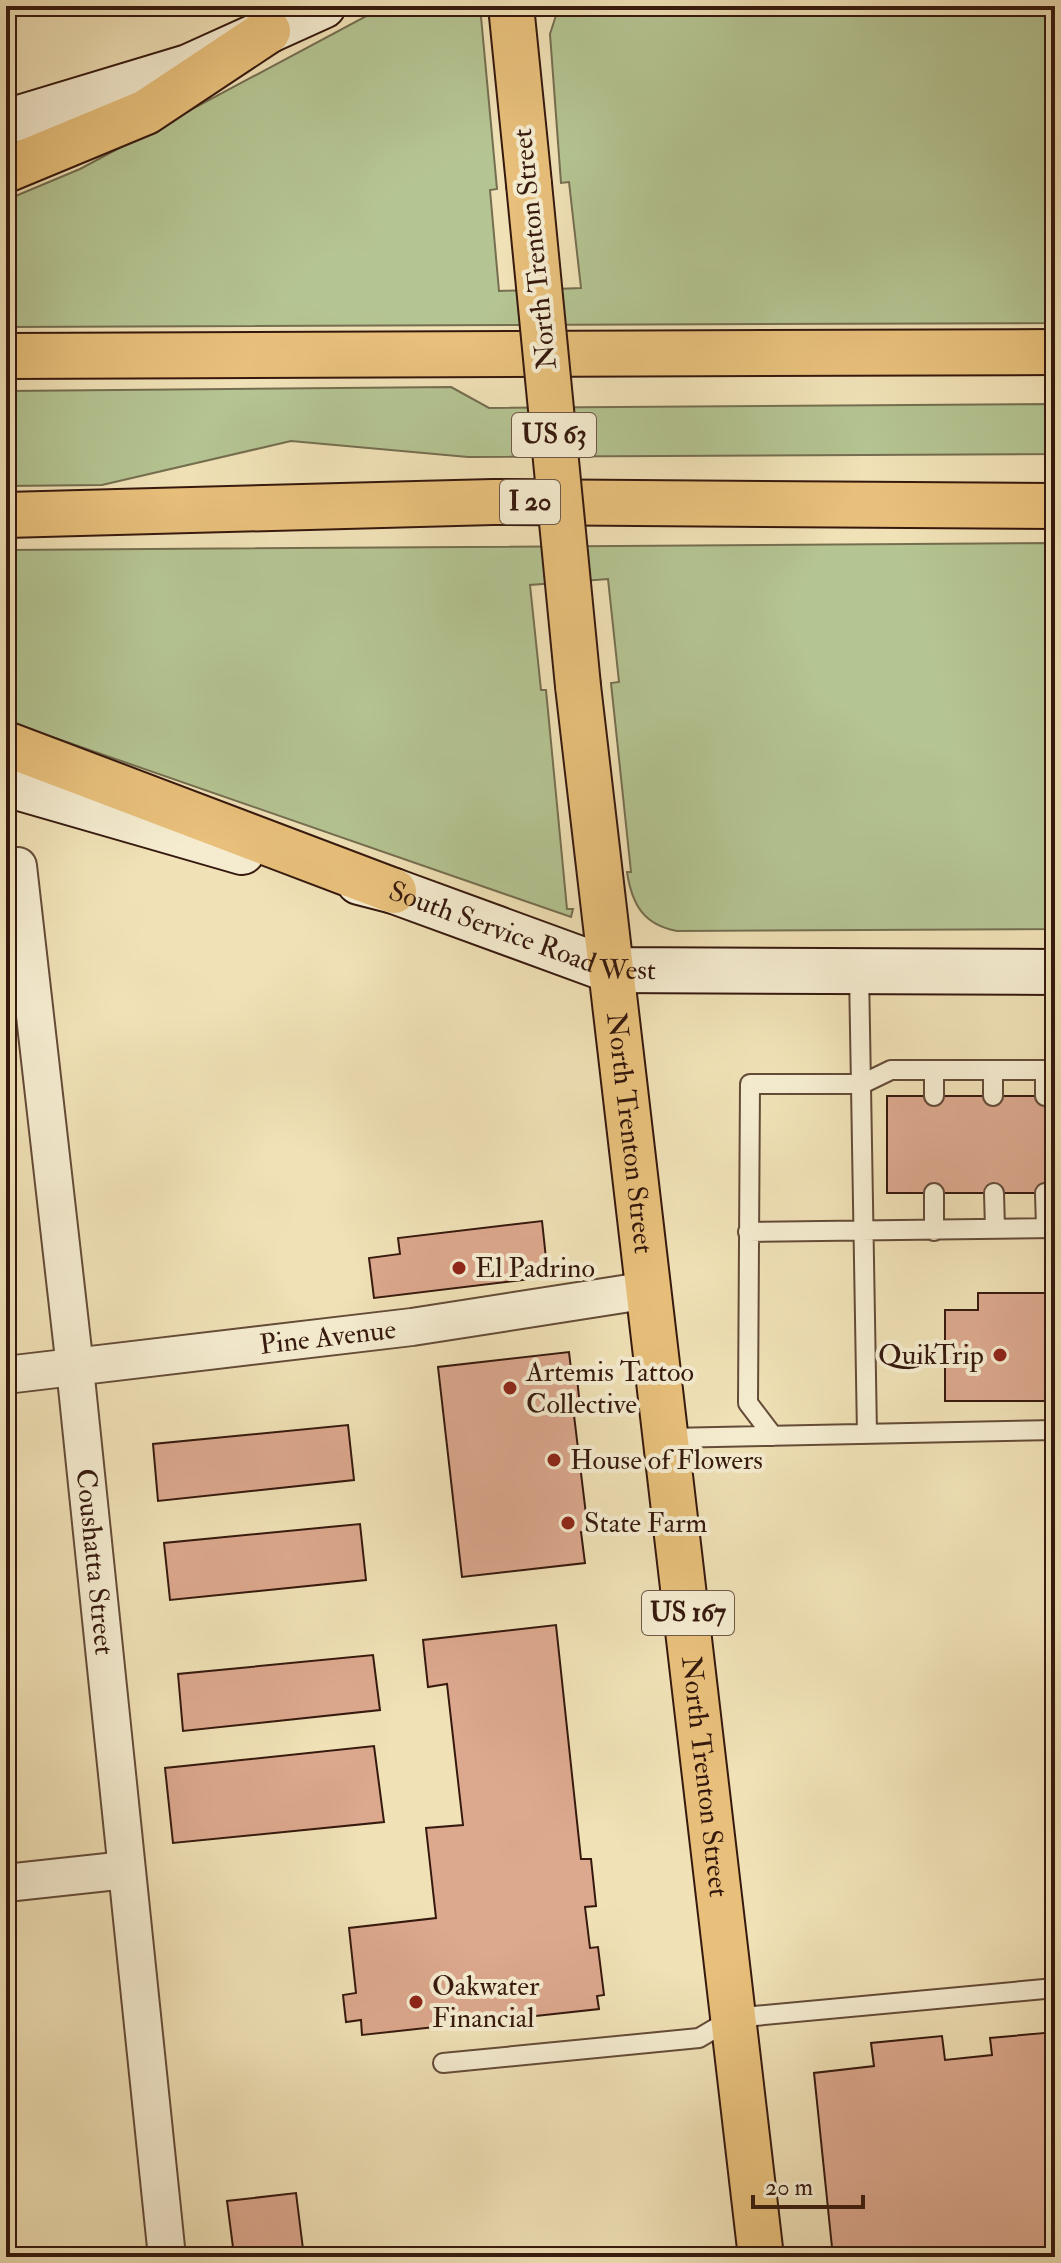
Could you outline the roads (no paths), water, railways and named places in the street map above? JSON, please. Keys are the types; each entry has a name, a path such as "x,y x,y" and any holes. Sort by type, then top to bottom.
{"highway":[{"name":"North Trenton Street","path":"511,6 578,686 761,2257"},
{"path":"6,170 146,112 268,31"},
{"path":"6,356 1055,352"},
{"name":"I 20","path":"6,515 493,502 1055,506"},
{"path":"6,744 394,891"}],"main road":[{"path":"6,122 188,67 323,6"},
{"name":"South Service Road West","path":"6,784 394,891 610,970 1055,972"}],"street":[{"name":"Coushatta Street","path":"18,866 75,1368 167,2257"},
{"name":"Pine Avenue","path":"6,1375 412,1327 649,1290"},
{"path":"6,1883 126,1870"}],"lane":[{"path":"859,971 867,1434"},
{"path":"773,1436 748,1403 750,1084 862,1084 891,1070 1050,1070 1045,1096"},
{"path":"934,1070 934,1096"},
{"path":"993,1070 993,1096"},
{"path":"934,1193 934,1231"},
{"path":"994,1193 995,1229"},
{"path":"748,1232 1050,1228 1045,1193"},
{"path":"668,1438 1055,1430"},
{"path":"443,2063 699,2038 733,2018 1055,1988"}],"place":[{"name":"El Padrino","path":"459,1268"},
{"name":"QuikTrip","path":"1000,1355"},
{"name":"Artemis Tattoo Collective","path":"510,1388"},
{"name":"House of Flowers","path":"554,1460"},
{"name":"State Farm","path":"568,1523"},
{"name":"Oakwater Financial","path":"416,2002"}]}
